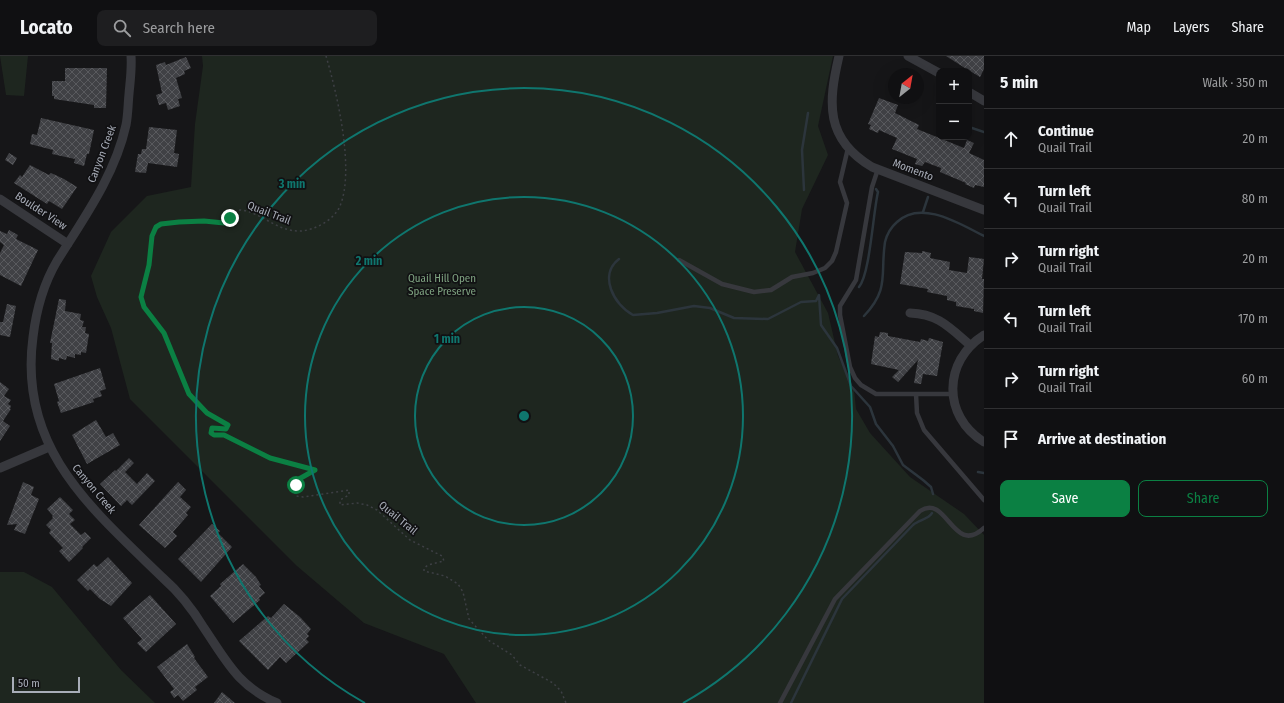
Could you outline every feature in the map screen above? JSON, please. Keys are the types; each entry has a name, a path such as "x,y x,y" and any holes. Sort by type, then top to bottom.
{"street":[{"name":"Canyon Creek","path":"131,56 126,124 109,174 90,209 56,264 38,310 30,355 31,379 38,413 49,447 67,478 89,505 171,585 189,606 235,674 260,696 277,703"},
{"name":"Momento","path":"840,56 831,94 831,108 834,124 848,148 860,160 878,169 984,210"},
{"path":"908,56 936,71"},
{"path":"972,94 984,101"},
{"name":"Boulder View","path":"0,199 68,244"},
{"path":"910,313 925,314 938,319 970,345"},
{"path":"984,335 970,345 958,364 953,381 953,394 956,407 963,423 973,434 984,442"},
{"path":"0,468 49,447"}],"lane":[{"path":"679,260 722,284 763,293 775,288 792,277 813,273 825,268 832,261 836,252 847,203 840,179 848,148"},
{"path":"878,169 872,187 856,280 840,306 841,323 850,367 855,378 861,385 869,391 884,395 953,394"},
{"path":"916,394 916,413 924,430 984,500"},
{"path":"780,703 834,599 920,511 926,508 936,509 941,512 953,528 963,534 974,535 984,528"}],"path":[{"name":"Quail Trail","path":"326,56 338,103 345,157 345,171 341,202 333,216 316,227 300,231 278,227 239,210 224,223 204,221 159,225 153,233 149,265 142,287 142,300 144,307 164,333 183,382 195,402 207,413 228,425 226,429 212,428 211,431 213,434 224,435 270,458 315,470 298,482 294,491 296,496 303,497 349,490 350,492 348,495 340,500 340,505 357,503 367,505 377,510 410,540 442,556 444,561 428,565 424,568 424,571 442,575 458,584 463,592 469,619 488,640 512,655 520,665 557,686 566,703"}],"green space":[{"path":"0,56 28,56 24,96 6,95"},
{"name":"Quail Hill Open Space Preserve","path":"202,56 833,56 818,126 828,155 802,209 795,252 828,313 838,356 854,390 856,409 870,433 910,477 964,514 984,535 984,703 476,703 444,654 364,623 297,566 130,399 111,328 97,297 91,276 111,232 147,196 191,187 195,124 203,66"},
{"path":"0,572 24,572 52,587 121,670 155,703 0,703"}],"building":[{"path":"946,56 984,56 984,69 980,77 972,72 972,68 965,68"},
{"path":"186,57 191,68 184,71 185,74 176,78 182,98 178,99 180,106 168,110 166,103 159,105 156,95 162,93 156,65 165,62 166,65"},
{"path":"65,68 107,68 106,108 94,108 94,105 54,99 54,96 52,96 52,81 65,81"},
{"path":"879,98 888,101 888,104 898,105 895,113 919,125 917,129 936,137 936,140 944,140 964,148 967,140 974,143 969,153 984,160 984,187 975,185 974,188 940,172 941,168 925,162 922,166 915,164 917,159 892,149 897,138 879,130 878,133 869,129 871,125 868,124"},
{"path":"41,118 94,130 89,154 87,154 84,166 74,163 75,159 52,154 53,150 30,144 32,134 37,135"},
{"path":"149,127 177,130 174,153 179,154 177,167 148,163 146,173 135,172 138,154 141,154 142,149 146,149"},
{"path":"9,153 17,158 13,165 5,160"},
{"path":"30,165 49,175 51,173 64,179 77,187 62,209 49,201 47,204 14,183 20,175 22,177"},
{"path":"9,230 18,235 16,239 38,250 21,286 0,275 0,253 4,245 0,242 0,231 7,234"},
{"path":"922,251 931,253 930,258 950,262 949,270 967,273 969,257 984,259 982,279 984,279 983,313 974,311 974,309 956,306 956,302 947,300 947,296 927,292 928,289 900,284 905,252 922,253"},
{"path":"59,299 66,300 65,311 81,314 80,320 84,321 82,327 86,327 85,333 89,334 86,353 81,352 81,355 75,354 75,358 67,356 66,360 59,358 59,361 51,359 52,343 50,343"},
{"path":"7,304 16,306 10,337 0,335 0,322 3,322"},
{"path":"880,332 888,333 888,336 920,342 921,339 928,341 929,338 943,342 937,376 923,374 921,384 914,383 918,360 898,382 892,377 899,370 871,364 875,336 879,337"},
{"path":"100,368 106,389 100,391 102,396 93,399 94,402 61,413 57,402 59,401 54,384"},
{"path":"0,382 9,389 4,396 11,400 8,404 11,406 11,409 3,421 10,426 0,441"},
{"path":"96,420 106,437 113,433 120,445 87,464 72,435"},
{"path":"129,458 134,463 125,472 137,484 147,473 155,481 132,505 127,500 121,506 100,484"},
{"path":"23,482 34,487 31,495 39,499 25,534 14,530 17,524 7,525"},
{"path":"178,482 186,490 180,497 191,507 186,513 188,515 173,532 177,536 165,548 139,525"},
{"path":"60,497 73,510 69,514 75,520 70,524 81,535 85,532 91,538 69,562 59,551 63,548 49,533 51,530 46,525 53,518 47,509"},
{"path":"212,524 220,531 218,533 232,547 201,582 178,559"},
{"path":"108,557 132,583 111,606 100,599 90,589 88,591 77,580 94,564 97,567"},
{"path":"243,564 256,577 261,585 259,586 265,593 259,598 260,600 233,623 210,596 221,586 220,584"},
{"path":"150,595 176,624 146,652 137,643 142,639 123,618"},
{"path":"284,604 300,617 311,629 307,634 309,636 306,639 309,642 286,663 280,657 268,670 239,641 268,616 271,618"},
{"path":"187,644 195,657 194,658 208,677 195,687 197,690 183,701 178,695 174,698 170,692 174,689 157,667"},
{"path":"222,692 235,703 214,703"}],"waterway":[{"path":"804,190 802,150 808,113"},
{"path":"972,128 984,132"},
{"path":"859,287 863,280 869,257 878,192 876,189"},
{"path":"923,212 928,197"},
{"path":"864,316 878,297 881,289 885,242 888,234 897,222 907,216 917,213 929,213 952,220 984,236"},
{"path":"619,259 613,266 609,281 615,297 620,304 633,315 657,313 694,306 710,308 734,318 768,319 801,302 816,301 819,295 821,325 837,348 851,386 870,407 876,424 893,446 903,465 931,487 933,494"},
{"path":"978,472 984,473"},
{"path":"791,703 842,599 913,525 929,517 932,513"}],"route":[{"path":"230,218 224,223 204,221 179,222 161,224 156,227 152,236 149,265 142,287 141,297 144,307 164,333 189,394 207,413 228,425 227,429 212,428 211,433 214,435 224,435 263,456 288,464 315,470 313,473 299,479 296,485"}]}
